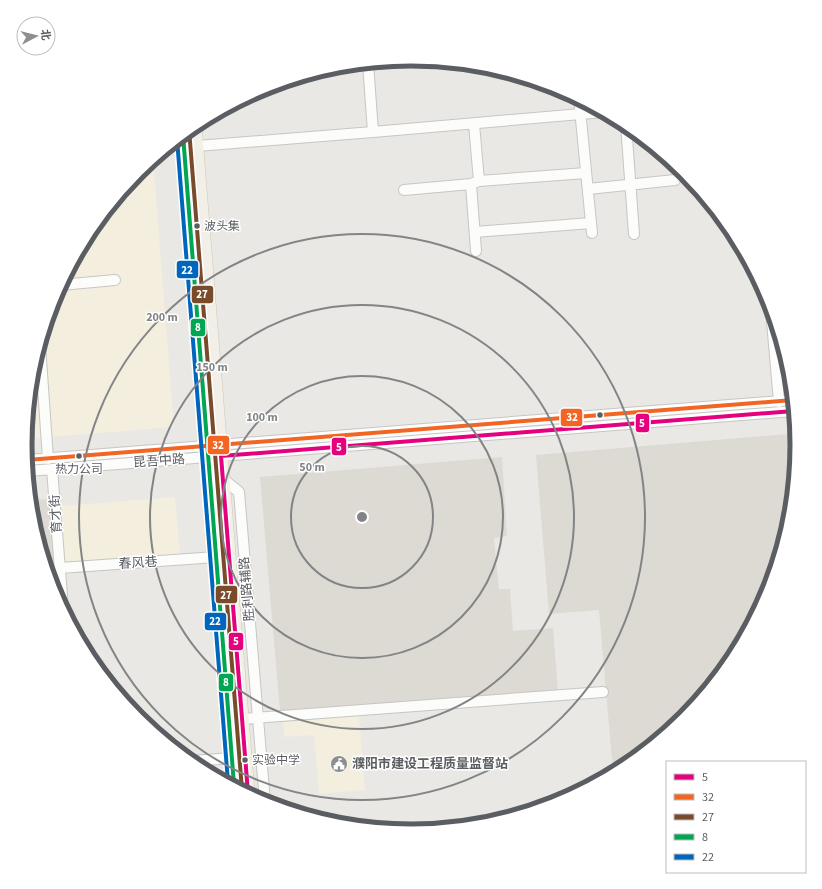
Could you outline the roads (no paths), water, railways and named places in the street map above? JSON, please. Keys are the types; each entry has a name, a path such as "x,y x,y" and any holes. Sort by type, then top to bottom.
{"main road":[{"path":"196,132 214,451 216,557 234,779"},
{"path":"184,141 214,451 223,479 247,786"}],"street":[{"path":"368,68 373,132"},
{"path":"475,232 591,228 580,105"},
{"path":"197,146 594,113"},
{"path":"474,124 476,251"},
{"path":"627,132 634,234"},
{"path":"404,190 586,173"},
{"path":"588,189 675,180"},
{"path":"68,284 115,280"},
{"path":"774,336 779,402"},
{"path":"41,362 48,459"},
{"name":"昆吾中路","path":"33,471 214,451 787,401"},
{"name":"昆吾中路","path":"33,460 214,451 788,411"},
{"name":"育才街","path":"52,469 62,592"},
{"name":"胜利路辅路","path":"223,479 239,492 264,794"},
{"name":"春风巷","path":"60,568 216,557"},
{"path":"242,719 603,692"},
{"path":"201,760 232,758"}],"place":[{"name":"波头集","path":"197,226"},
{"name":"热力公司","path":"79,456"},
{"name":"实验中学","path":"245,760"},
{"name":"濮阳市建设工程质量监督站","path":"339,764"}]}
